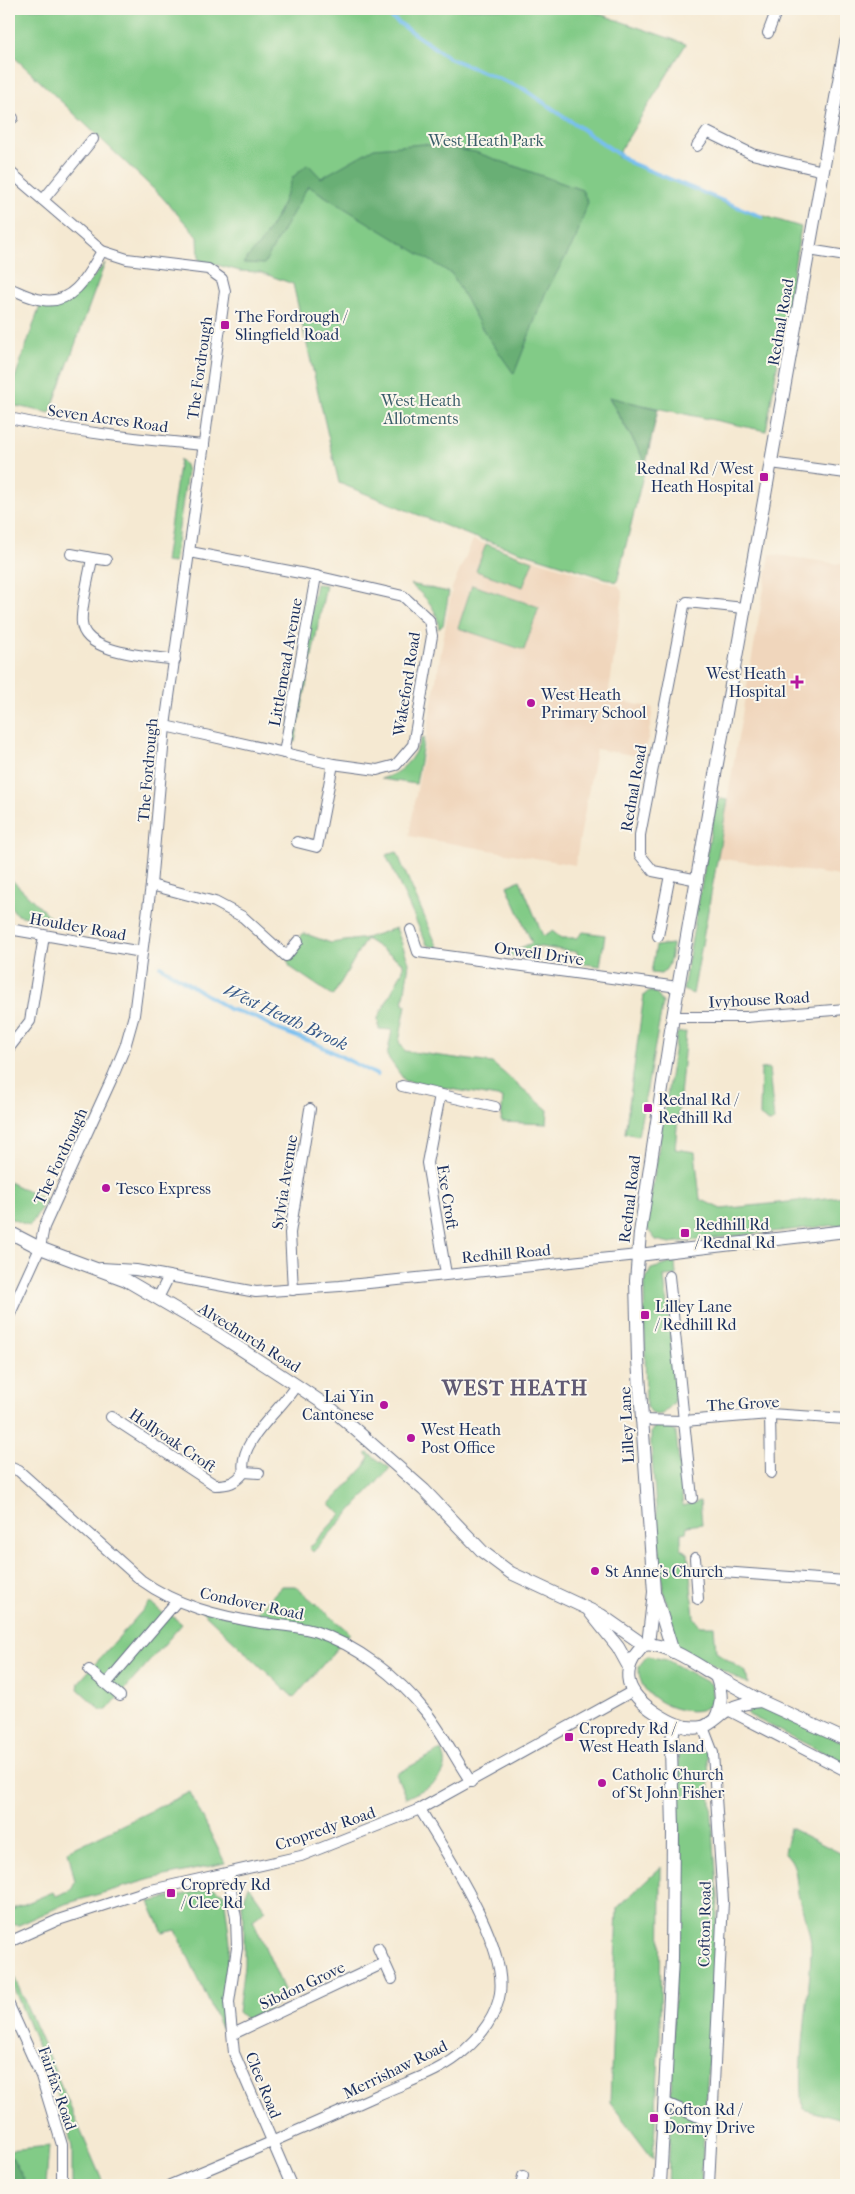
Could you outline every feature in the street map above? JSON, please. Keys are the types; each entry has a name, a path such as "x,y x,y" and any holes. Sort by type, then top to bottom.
{"street":[{"path":"768,34 777,9"},
{"name":"Rednal Road","path":"638,1255 650,1156 678,987 846,42"},
{"path":"697,146 707,132 752,154 823,170"},
{"path":"43,200 93,140"},
{"path":"9,171 102,251 87,276 69,296 56,300 42,300 9,288"},
{"path":"809,250 846,256"},
{"name":"The Fordrough","path":"40,1248 44,1227 125,1047 134,1015 151,885 165,726 225,291 222,279 208,269 127,258 102,251"},
{"name":"Seven Acres Road","path":"9,418 55,428 120,437 204,445"},
{"path":"772,463 846,473"},
{"name":"Wakeford Road","path":"165,726 333,764 377,770 396,765 413,745 432,636 429,620 404,596 316,576 190,552"},
{"path":"71,554 106,560"},
{"path":"92,558 82,623 87,638 102,648 175,660"},
{"name":"Littlemead Avenue","path":"284,753 316,576"},
{"name":"Rednal Road","path":"698,880 653,871 640,855 640,835 684,606 687,602 744,608"},
{"path":"297,842 317,847 333,764"},
{"path":"658,936 670,875"},
{"path":"151,885 215,902 243,917 286,956 298,941"},
{"name":"Houldey Road","path":"9,929 142,952"},
{"name":"Orwell Drive","path":"411,930 418,952 678,987"},
{"path":"9,1048 30,1021 44,936"},
{"name":"Ivyhouse Road","path":"673,1017 746,1017 846,1009"},
{"path":"402,1086 495,1107"},
{"name":"Exe Croft","path":"440,1095 427,1163 446,1274"},
{"name":"Sylvia Avenue","path":"293,1290 290,1233 310,1109"},
{"name":"Redhill Road","path":"9,1232 40,1248 97,1268 136,1270 168,1278 256,1292 293,1290 638,1255 846,1231"},
{"path":"9,1316 40,1248"},
{"name":"Lilley Lane","path":"638,1255 636,1281 641,1420 654,1592 646,1645"},
{"name":"Alvechurch Road","path":"97,1268 158,1298 333,1410 424,1490 483,1552 511,1573 616,1624 646,1645"},
{"path":"669,1276 692,1498"},
{"path":"158,1298 168,1278"},
{"name":"Hollyoak Croft","path":"111,1417 215,1485 232,1483 244,1472 242,1462 244,1455 266,1419 282,1407 296,1385"},
{"path":"770,1414 771,1473"},
{"name":"The Grove","path":"641,1420 684,1421 770,1414 846,1419"},
{"name":"Condover Road","path":"9,1467 19,1471 141,1580 161,1594 201,1610 234,1618 313,1630 341,1642 375,1663 427,1712 471,1782"},
{"path":"244,1472 260,1473"},
{"path":"695,1558 698,1599"},
{"path":"695,1570 846,1581"},
{"name":"Lilley Lane","path":"654,1592 674,1652"},
{"path":"106,1684 177,1601"},
{"name":"Alvechurch Road","path":"588,1610 618,1647 629,1666"},
{"name":"Alvechurch Road","path":"616,1624 643,1630 650,1628"},
{"path":"761,1700 728,1710 703,1727 674,1725 647,1707 631,1692 628,1680 629,1666 646,1645 674,1652 761,1700 846,1740"},
{"path":"89,1670 120,1696"},
{"path":"715,1719 720,1710 721,1698 716,1676"},
{"name":"Cropredy Road","path":"9,1942 58,1920 146,1891 302,1856 420,1809 631,1692"},
{"path":"728,1710 846,1771"},
{"name":"Cofton Road","path":"660,2185 672,1958 674,1829 671,1747 674,1725"},
{"name":"Cofton Road","path":"703,1727 713,1752 723,1901 709,2185"},
{"name":"Merrishaw Road","path":"170,2185 271,2143 437,2068 464,2051 487,2026 500,1994 498,1960 488,1930 420,1809"},
{"name":"Clee Road","path":"228,1873 236,1918 237,1948 229,2002 234,2053 271,2143 291,2185"},
{"path":"378,1948 392,1979"},
{"name":"Sibdon Grove","path":"233,2034 384,1962"},
{"name":"Fairfax Road","path":"9,2005 41,2076 62,2145 62,2185"},
{"path":"664,2102 712,2123"}],"shaded area":[{"name":"West Heath Primary School","path":"473,540 619,586 623,595 608,698 653,708 645,757 596,749 575,865 409,836 452,588"},
{"name":"West Heath Hospital","path":"770,554 846,565 846,877 717,858"}],"green space":[{"name":"West Heath Park","path":"9,9 585,9 686,44 617,156 728,205 801,227 766,431 609,398 646,463 617,582 471,536 339,483 293,284 260,272 240,271 199,260 198,237 161,196 9,52"},
{"path":"423,144 475,152 582,190 588,202 576,238 545,294 514,374 481,327 452,274 308,186 264,264 243,263 263,240 279,212 293,177 308,164 321,178 374,148"},
{"path":"105,263 50,413 11,405 9,395 40,306 62,301 78,292"},
{"path":"609,397 658,409 646,463"},
{"path":"180,459 185,465 187,472 174,563 165,562"},
{"path":"486,544 533,561 523,587 476,571"},
{"path":"316,584 326,585 295,742 287,741"},
{"path":"410,584 449,592 443,625 439,629 436,615 430,604"},
{"path":"472,585 539,607 524,650 458,628"},
{"path":"424,738 416,784 381,779 395,773 406,765 421,739"},
{"path":"721,799 728,800 693,994 683,990 716,802"},
{"path":"397,852 438,948 427,945 386,855"},
{"path":"12,880 55,922 17,915 9,904"},
{"path":"520,880 543,936 552,931 561,938 577,938 583,932 605,935 600,966 579,963 577,952 534,946 529,958 503,955 532,943 507,886"},
{"path":"396,928 409,963 403,1005 406,1005 399,1042 405,1051 492,1063 548,1110 547,1124 501,1122 503,1098 405,1081 387,1056 392,1030 379,1029 378,1018 403,970 403,963 366,939 333,996 290,967 286,956 303,933 331,943 366,938"},
{"path":"672,944 667,968 661,974 651,973 656,946"},
{"path":"649,991 656,993 663,1003 638,1136 625,1133 644,995"},
{"path":"686,1032 675,1149 695,1152 700,1199 721,1209 846,1196 846,1224 670,1243 656,1240 646,1227 677,1033"},
{"path":"769,1068 774,1121 769,1122 760,1116 761,1069"},
{"path":"9,1182 46,1200 30,1226 9,1218"},
{"path":"675,1262 676,1275 664,1276 675,1381 674,1403 662,1414 655,1415 646,1407 644,1283 651,1269"},
{"path":"656,1425 668,1427 676,1432 683,1506 700,1501 702,1524 687,1526 686,1532 681,1533 681,1548 688,1553 694,1617 700,1626 714,1626 716,1652 746,1672 748,1684 677,1646 662,1582 651,1444 651,1432"},
{"path":"368,1453 390,1468 313,1552 309,1548 341,1514 330,1504 365,1466 369,1457 366,1454"},
{"path":"282,1586 295,1586 350,1633 294,1698 201,1610 249,1621"},
{"path":"150,1602 165,1615 167,1612 182,1624 107,1710 101,1710 78,1689 79,1682"},
{"path":"647,1656 667,1660 711,1684 713,1696 709,1705 701,1710 691,1711 666,1705 655,1698 646,1690 639,1676 639,1666"},
{"path":"751,1707 770,1707 846,1744 846,1764 747,1714"},
{"path":"692,1746 707,1749 718,1899 701,2185 668,2185 679,1854 678,1753"},
{"path":"441,1750 445,1759 445,1767 442,1774 430,1786 406,1798 396,1774"},
{"path":"190,1792 225,1863 151,1879 65,1904 19,1925 15,1925 9,1920 9,1902 13,1911 15,1908 53,1892 56,1896 71,1890 75,1881 68,1851"},
{"path":"790,1828 846,1856 846,2121 803,2109 802,2068 811,1942 799,1900 794,1866 784,1852"},
{"path":"661,1867 660,2037 653,2159 610,2102 617,1908"},
{"path":"249,1886 266,1910 253,1920 288,1999 246,2019 238,2012 244,1965 244,1918 241,1907"},
{"path":"214,1888 224,1893 230,1942 221,2028 176,1930 163,1933 149,1902"},
{"path":"9,1965 104,2185 72,2185 72,2148 64,2109 9,1977"},
{"path":"49,2146 46,2185 9,2185 9,2150"},
{"path":"12,2157 24,2179 21,2185 9,2185 9,2162"}],"waterway":[{"path":"379,9 449,58 524,89 631,163 762,217"},
{"name":"West Heath Brook","path":"160,966 229,1009 255,1017 279,1030 317,1044 377,1075"}],"place":[{"name":"The Fordrough / Slingfield Road","path":"225,325"},
{"name":"Rednal Rd / West Heath Hospital","path":"764,477"},
{"name":"West Heath Hospital","path":"797,682"},
{"name":"West Heath Primary School","path":"531,703"},
{"name":"Rednal Rd / Redhill Rd","path":"648,1108"},
{"name":"Tesco Express","path":"106,1188"},
{"name":"Redhill Rd / Rednal Rd","path":"685,1233"},
{"name":"Lilley Lane / Redhill Rd","path":"645,1315"},
{"name":"Lai Yin Cantonese","path":"384,1405"},
{"name":"West Heath Post Office","path":"411,1438"},
{"name":"St Anne's Church","path":"595,1571"},
{"name":"Cropredy Rd / West Heath Island","path":"569,1737"},
{"name":"Catholic Church of St John Fisher","path":"602,1783"},
{"name":"Cropredy Rd / Clee Rd","path":"171,1893"},
{"name":"Cofton Rd / Dormy Drive","path":"654,2118"}],"district":[{"name":"WEST HEATH","path":"515,1388"}],"park label":[{"name":"West Heath Allotments","path":"421,409"}]}
